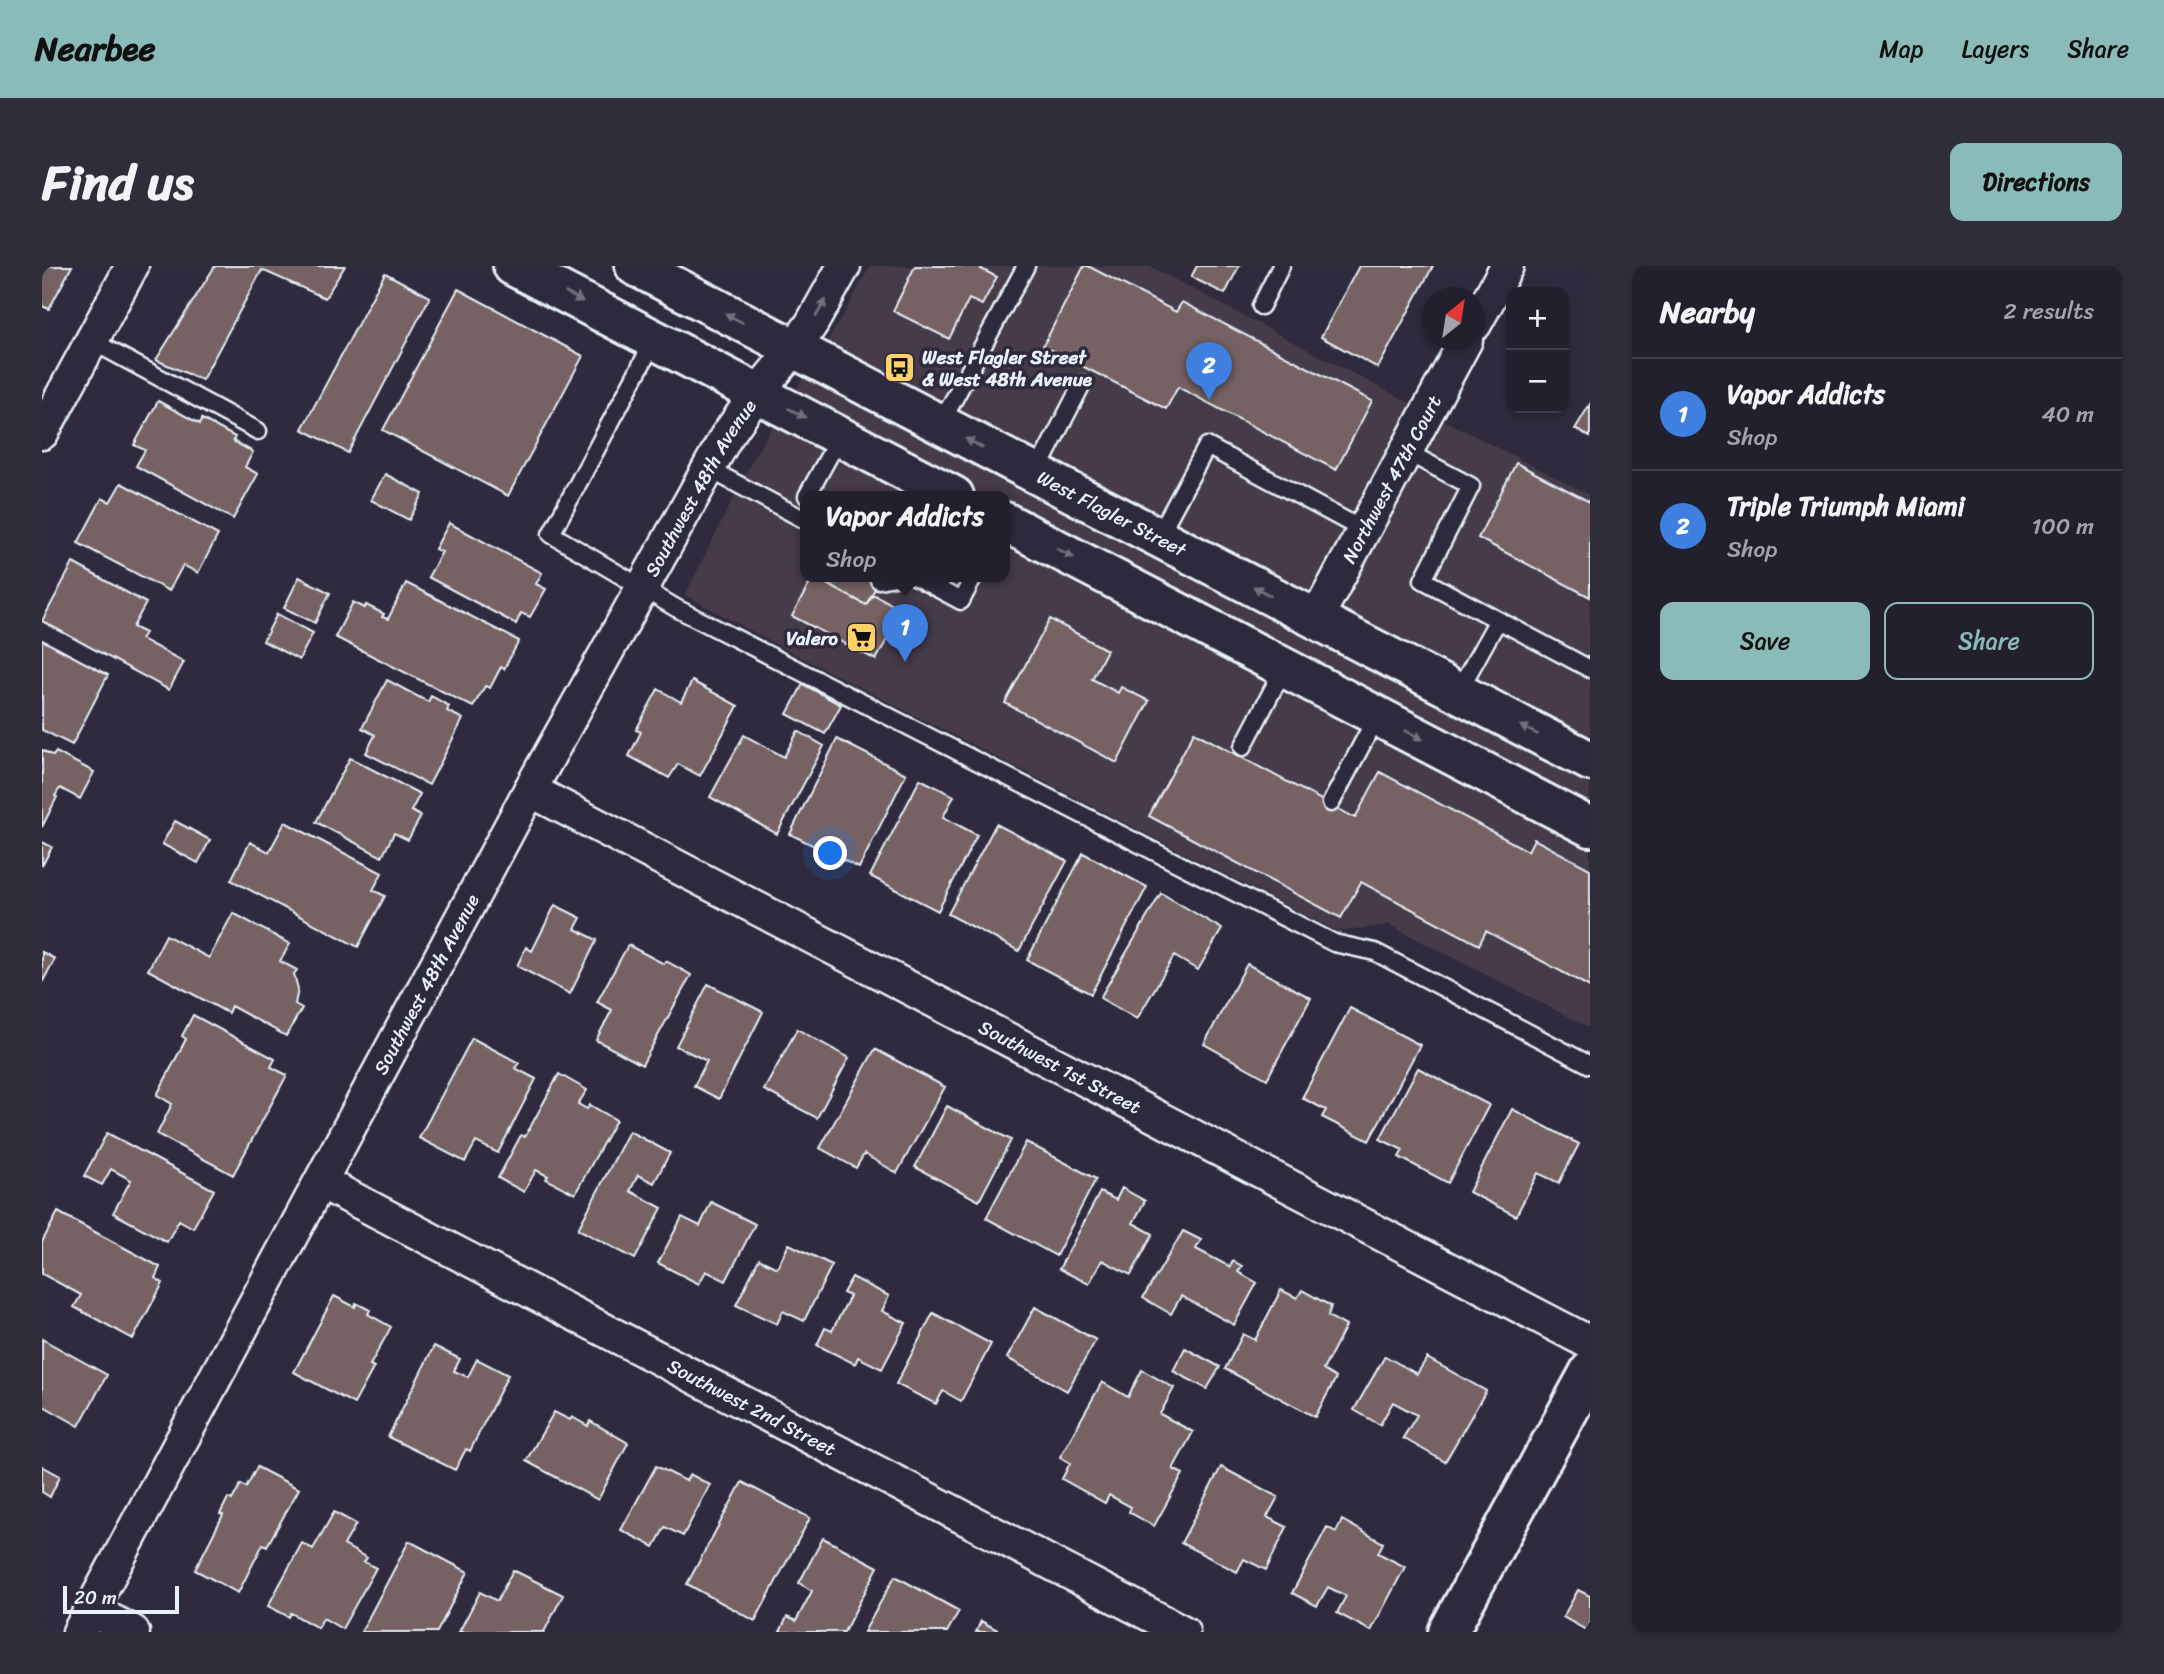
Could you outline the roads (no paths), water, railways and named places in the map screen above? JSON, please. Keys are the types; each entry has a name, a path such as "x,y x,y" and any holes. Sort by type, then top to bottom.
{"main road":[{"path":"513,266 944,491"},
{"name":"West Flagler Street","path":"635,266 1590,761"},
{"path":"1010,525 1590,827"},
{"path":"1448,1632 1590,1371"}],"street":[{"path":"42,433 132,266"},
{"name":"Southwest 48th Avenue","path":"85,1621 530,790 642,587 726,438 758,392 794,349 845,266"},
{"path":"1485,306 1507,266"},
{"name":"Northwest 47th Court","path":"1316,619 1461,350"},
{"name":"Southwest 1st Street","path":"530,790 1590,1343"},
{"name":"Southwest 2nd Street","path":"321,1182 1183,1632"},
{"path":"85,1621 133,1632"}],"lane":[{"path":"940,425 1026,266"},
{"path":"1261,306 1281,266"},
{"path":"655,339 551,534 676,608 1334,943 1376,952 1590,1065"},
{"path":"92,341 258,431"},
{"path":"1035,475 1082,384"},
{"path":"810,491 840,436"},
{"path":"1158,537 1207,446 1363,530"},
{"path":"1405,451 1471,486 1423,580 1590,670"},
{"path":"709,469 800,517"},
{"path":"925,582 961,601 971,582"},
{"path":"1457,693 1498,620"},
{"path":"1243,747 1284,668"},
{"path":"1331,803 1377,716"}],"place":[{"name":"West Flagler Street & West 48th Avenue","path":"899,368"},
{"name":"Triple Triumph Miami","path":"1209,400"},
{"name":"Valero","path":"861,638"},
{"name":"Vapor Addicts","path":"905,662"}]}
